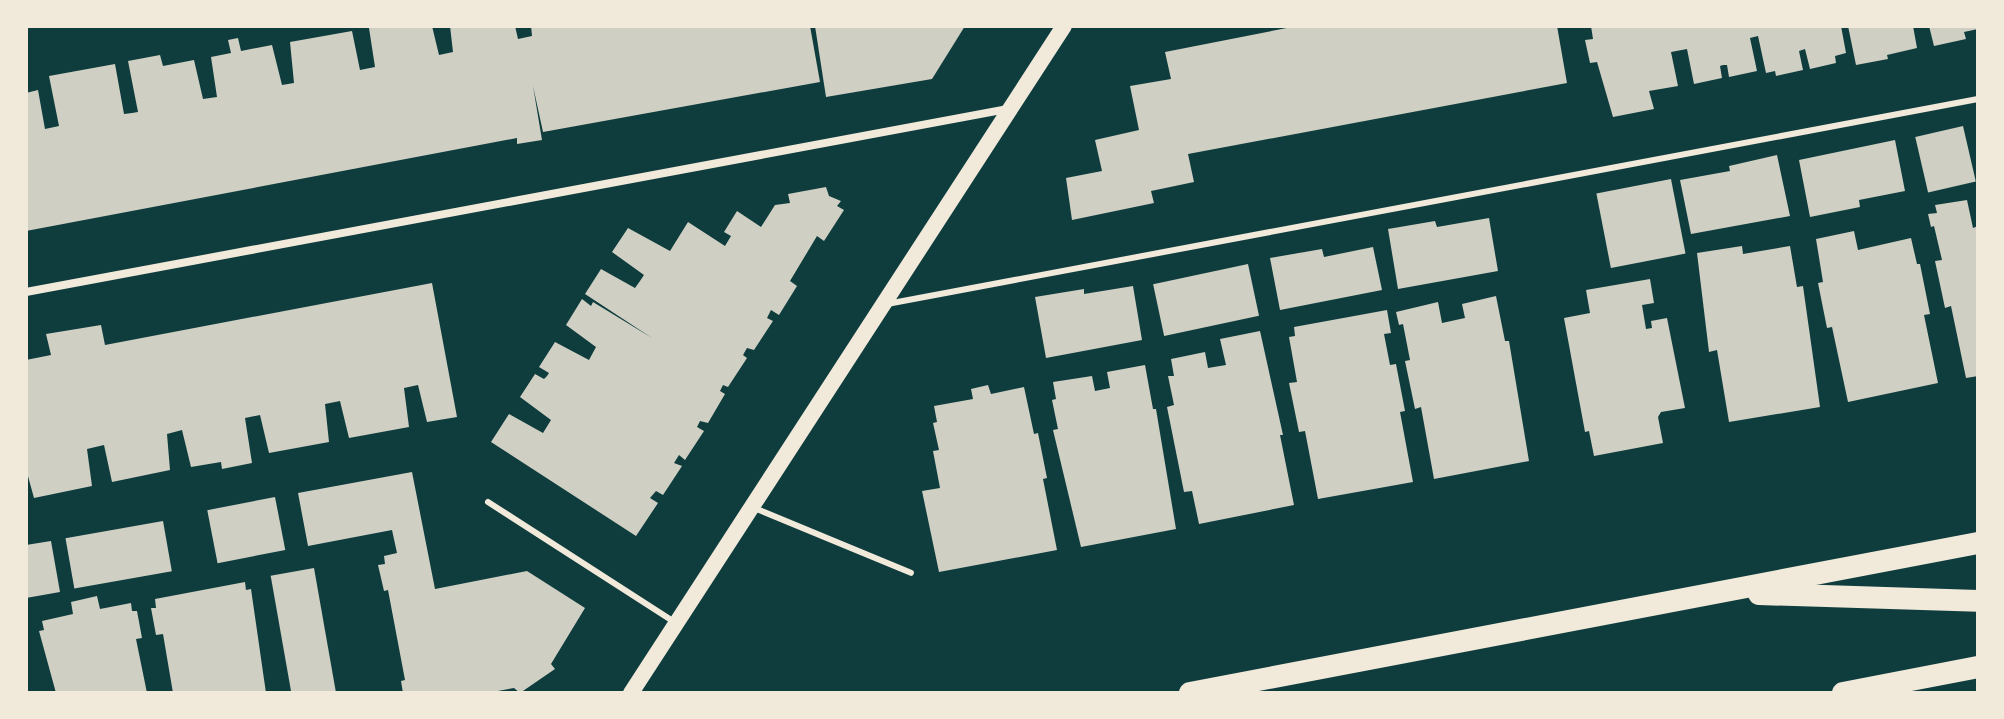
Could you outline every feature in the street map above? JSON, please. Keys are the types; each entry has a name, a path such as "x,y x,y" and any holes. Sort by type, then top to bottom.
{"highway":[{"path":"1190,693 1978,543"},
{"path":"1717,593 1978,601"},
{"path":"1843,693 1978,667"}],"main road":[{"path":"631,693 880,305 1013,108 1064,26"}],"street":[{"path":"26,292 1013,108"}],"lane":[{"path":"880,305 1978,99"},
{"path":"488,502 676,623"},
{"path":"752,507 911,573"}],"building":[{"path":"432,26 439,55 453,52 450,26 515,26 518,39 532,36 531,26 810,26 820,82 543,132 533,86 542,140 517,144 517,138 26,231 26,93 38,90 45,129 59,126 49,76 115,64 124,114 132,113 138,112 128,61 160,55 163,66 194,60 203,99 217,97 211,57 231,53 228,40 238,38 241,51 272,45 282,85 294,83 290,42 352,31 360,70 375,67 369,28"},
{"path":"815,26 965,26 932,79 826,97"},
{"path":"1297,26 1557,26 1567,83 1188,154 1194,182 1151,191 1154,203 1072,220 1066,178 1102,171 1095,140 1139,130 1130,86 1171,79 1165,52"},
{"path":"1591,26 1841,26 1846,53 1835,56 1836,63 1810,69 1805,49 1799,51 1803,70 1776,76 1775,71 1766,73 1758,36 1750,38 1757,71 1729,77 1727,65 1723,65 1720,66 1722,78 1694,84 1687,49 1671,52 1678,86 1649,91 1654,109 1613,117 1597,62 1590,63 1585,40 1593,39"},
{"path":"1848,26 1913,26 1917,48 1887,55 1888,59 1856,65"},
{"path":"1929,26 1978,26 1978,29 1964,32 1966,39 1934,46"},
{"path":"1963,126 1976,182 1928,193 1915,137"},
{"path":"1895,140 1905,191 1859,200 1860,207 1810,217 1799,160"},
{"path":"1777,155 1790,216 1691,234 1680,180 1730,171 1729,166"},
{"path":"1671,179 1686,254 1611,268 1596,194"},
{"path":"826,187 829,196 841,201 837,206 844,210 824,241 817,236 790,281 797,286 779,315 771,310 767,318 773,321 754,350 747,348 743,355 747,358 728,387 723,385 720,391 725,394 708,423 700,421 697,427 704,431 685,460 679,455 674,463 682,466 663,495 656,491 650,498 658,503 636,536 491,442 509,414 543,433 551,420 520,397 535,374 544,379 549,373 539,367 555,342 589,360 596,347 566,325 582,299 591,306 593,302 652,338 585,294 601,269 635,288 644,275 612,252 628,228 670,251 688,222 725,246 731,236 724,232 737,211 761,227 775,205 790,203 788,194"},
{"path":"1967,200 1973,228 1978,226 1978,376 1966,378 1951,306 1945,308 1935,261 1942,260 1928,214 1937,213 1935,205"},
{"path":"1489,218 1498,271 1398,289 1388,229 1435,221 1437,227"},
{"path":"1854,231 1858,250 1911,238 1917,264 1920,264 1930,314 1924,315 1938,383 1848,402 1832,327 1827,328 1818,283 1823,282 1816,239"},
{"path":"1742,246 1743,254 1790,246 1797,287 1803,286 1820,407 1729,422 1717,350 1709,352 1697,253"},
{"path":"1373,247 1382,290 1280,310 1270,258 1322,249 1324,257"},
{"path":"1248,264 1259,316 1164,336 1153,284"},
{"path":"1650,279 1654,303 1642,305 1646,329 1652,328 1651,321 1667,318 1685,408 1661,412 1658,417 1663,443 1594,456 1589,431 1585,432 1564,318 1590,313 1586,290"},
{"path":"432,283 457,417 427,422 418,385 404,388 409,427 349,438 340,401 325,404 329,442 269,453 260,415 245,418 252,463 222,469 221,462 191,467 182,430 167,434 170,470 112,482 104,445 87,449 92,486 34,498 26,469 26,360 51,355 46,334 101,325 105,345"},
{"path":"1133,286 1142,340 1046,358 1035,297 1084,289 1084,294"},
{"path":"1496,296 1505,341 1509,341 1529,461 1434,479 1421,407 1415,409 1405,361 1410,360 1403,324 1399,325 1396,312 1438,302 1442,323 1465,318 1462,304"},
{"path":"1387,310 1391,333 1384,334 1390,365 1396,364 1405,411 1400,412 1413,482 1318,499 1305,431 1299,432 1289,383 1297,382 1289,337 1295,336 1294,327"},
{"path":"1260,331 1283,435 1280,435 1294,505 1199,524 1192,491 1184,492 1167,407 1174,405 1168,376 1174,376 1171,359 1205,352 1208,368 1226,365 1220,339"},
{"path":"1145,365 1153,409 1156,409 1176,529 1081,547 1053,430 1058,429 1052,400 1056,399 1053,382 1092,376 1095,391 1110,388 1107,372"},
{"path":"988,385 991,394 1024,387 1034,434 1038,433 1047,478 1043,479 1057,550 939,572 922,491 940,488 933,451 939,450 933,423 937,422 934,406 973,399 971,389"},
{"path":"412,472 435,589 527,571 585,608 551,664 555,669 520,693 514,688 487,693 403,693 401,681 405,680 388,590 384,591 378,565 385,564 384,556 397,553 392,530 308,546 298,493"},
{"path":"275,497 285,550 218,563 207,510"},
{"path":"163,521 172,571 74,588 66,538"},
{"path":"51,541 60,592 26,598 26,545"},
{"path":"314,568 336,693 291,693 271,576"},
{"path":"245,582 246,590 251,589 266,693 173,693 163,634 156,635 151,608 156,608 155,599"},
{"path":"97,596 100,609 131,603 132,611 137,611 142,638 136,639 147,693 56,693 39,631 44,630 42,621 73,614 71,602"}]}
